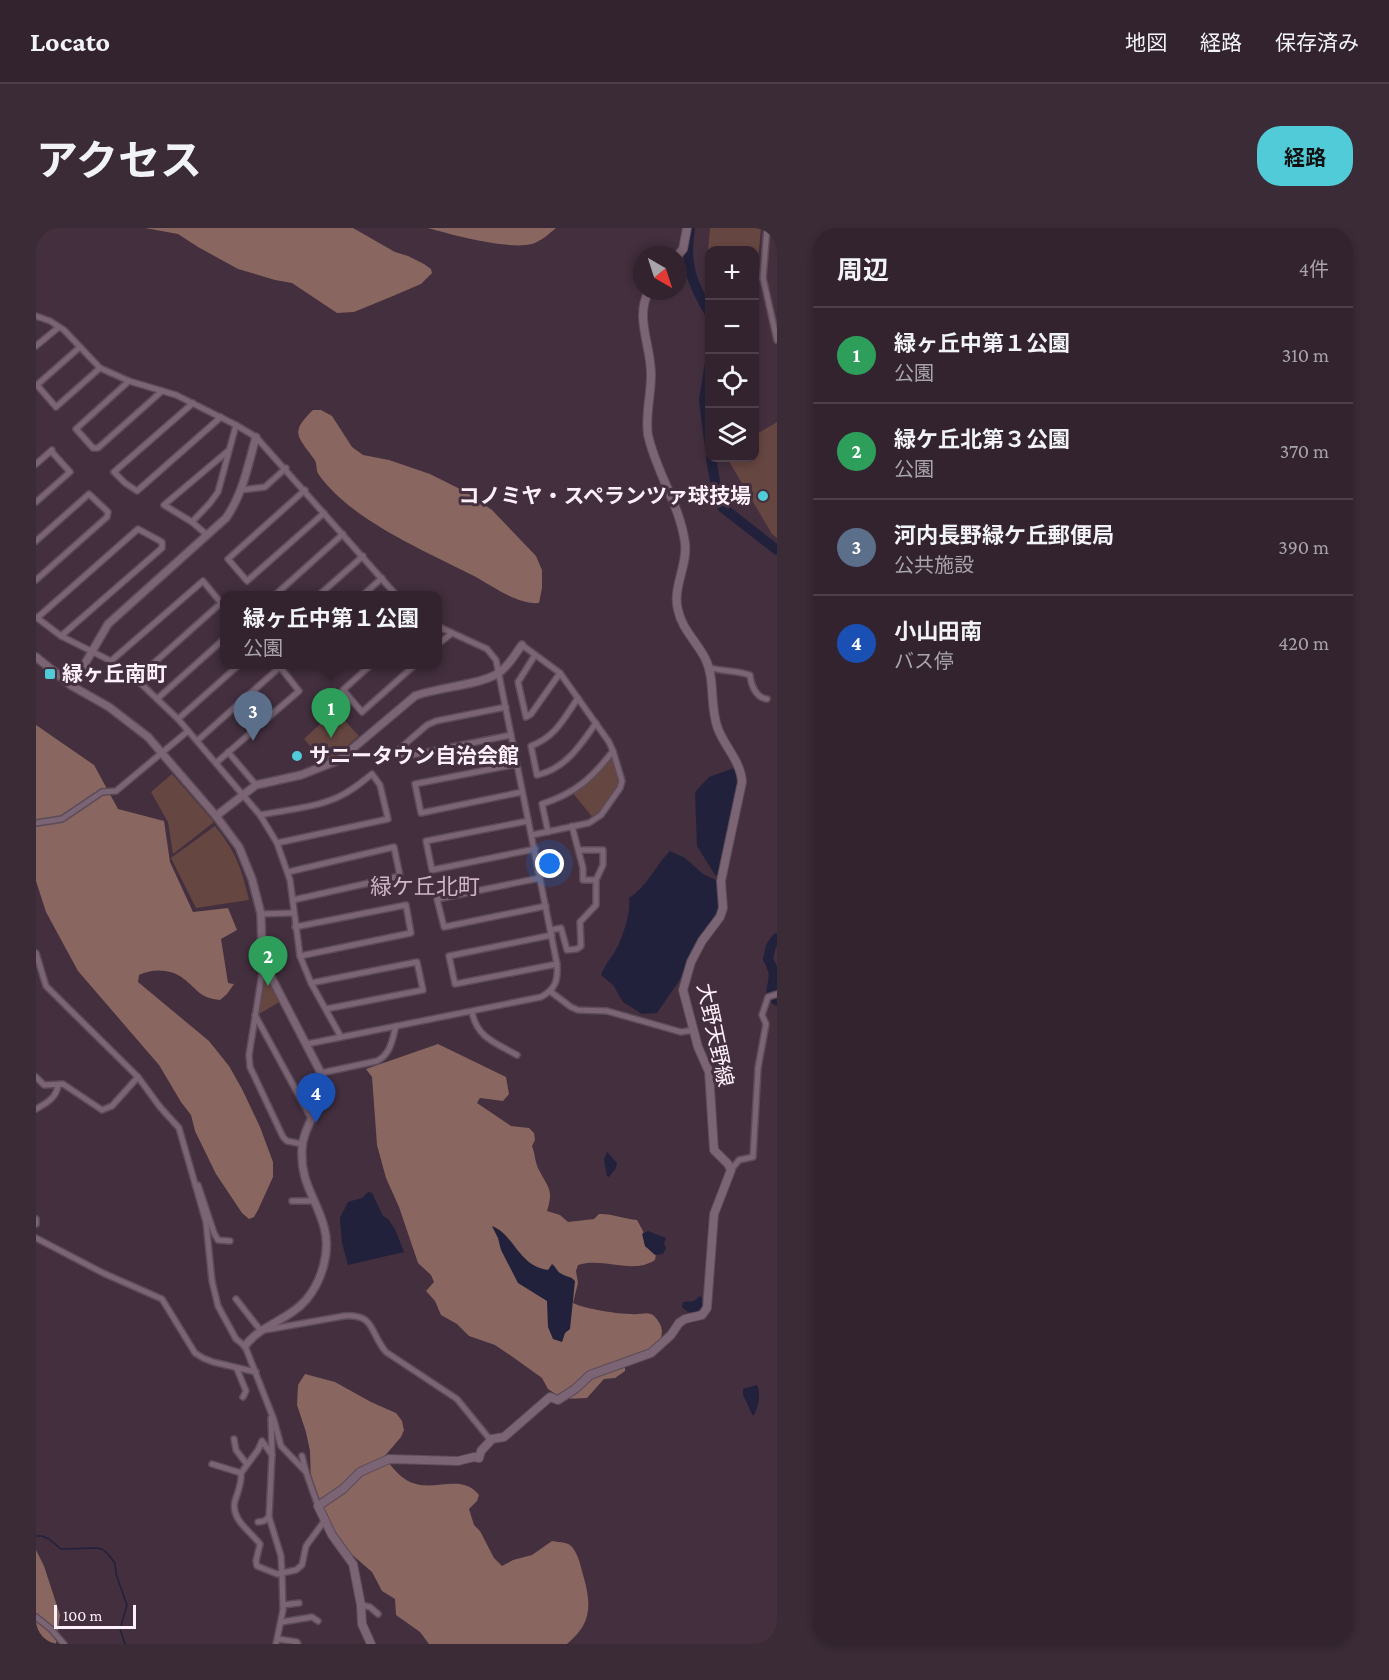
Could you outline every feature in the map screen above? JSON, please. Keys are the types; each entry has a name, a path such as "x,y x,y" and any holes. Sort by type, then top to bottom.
{"main road":[{"path":"684,246 687,228"},
{"name":"大野天野線","path":"644,300 643,315 651,374 648,434 680,521 685,545 677,609 684,627 708,667 718,728 739,768 742,782 739,806 721,881 723,908 720,917 702,941 685,976 683,990 698,1047 709,1072 714,1150 731,1170"},
{"path":"370,1644 362,1624 361,1605 353,1564 332,1535 318,1506 343,1489 360,1472 389,1459 458,1461 474,1456 479,1458 481,1451 492,1439 504,1437 550,1397 558,1400 576,1389 590,1375 651,1353 671,1335 679,1323 705,1313 714,1214 731,1170"}],"street":[{"path":"767,228 763,278 777,340"},
{"path":"36,316 64,330 100,368 129,381 193,403 255,437 286,468 393,591"},
{"path":"36,346 58,327"},
{"path":"80,347 37,385 56,407 100,368"},
{"path":"129,381 76,429 93,448 98,448 162,391"},
{"path":"193,403 114,472 125,483 137,491 221,417"},
{"path":"192,522 218,492 236,425"},
{"path":"72,686 108,624 226,518 241,490 255,437"},
{"path":"36,464 52,450 70,472 36,502"},
{"path":"207,535 192,522 164,506 228,451"},
{"path":"241,490 265,487 286,468"},
{"path":"305,490 228,559 247,581 324,513"},
{"path":"36,541 89,494 108,512 107,517 36,580"},
{"path":"61,636 162,548 162,542 138,529 37,617 61,636 111,661 136,679 178,719 260,815 277,843 288,872 300,956 311,983 341,1037"},
{"path":"280,591 343,534"},
{"path":"324,591 363,556"},
{"path":"368,591 382,578"},
{"path":"111,661 203,581 220,602"},
{"path":"136,679 220,604"},
{"path":"307,1044 541,997 551,992 558,979 546,906 496,660 487,649 442,628"},
{"path":"442,642 452,633"},
{"path":"157,699 220,643"},
{"path":"216,816 256,785 301,776 339,760 415,696 499,673 522,645 560,673 613,751 622,781 620,788 601,815 589,823 532,835"},
{"path":"536,655 518,681 526,717 531,714 560,673"},
{"path":"36,657 72,686 109,707 148,737 216,816 239,848 252,879 261,914 264,960 250,1044 250,1067 280,1133 287,1141 302,1144"},
{"path":"708,667 720,671 740,671 750,675 751,683 759,696 767,699"},
{"path":"178,719 234,669"},
{"path":"197,741 278,669"},
{"path":"216,763 299,691 282,669"},
{"path":"366,669 343,690 362,712 410,669"},
{"path":"578,698 552,735 531,746 537,775 552,770 564,762 576,751 596,723"},
{"path":"506,707 436,721 427,725 397,751 402,757 511,735"},
{"path":"36,823 62,819 102,792 116,791 188,731"},
{"path":"548,832 542,804 568,794 584,783 613,751"},
{"path":"228,752 256,785"},
{"path":"517,764 415,784 421,813 522,792"},
{"path":"260,815 320,804 337,798 372,774 380,784 388,819 277,843"},
{"path":"528,821 426,841 432,870 534,849"},
{"path":"573,826 583,880 596,880"},
{"path":"288,872 394,847 400,876 293,900"},
{"path":"557,964 455,984 449,956 551,933 561,928 567,950 581,946 580,921 596,905 596,880 603,865 603,850 579,850"},
{"path":"540,878 437,899 444,927 546,906"},
{"path":"295,927 406,905 411,933 300,956"},
{"path":"261,914 294,913"},
{"path":"36,953 46,986 138,1077 179,1128 206,1222 212,1281 218,1306 236,1339 245,1346 274,1420 281,1446 306,1472"},
{"path":"245,1346 253,1337 300,1306 313,1290 323,1268 326,1234 303,1176 302,1144 323,1093 324,1082 264,960"},
{"path":"311,983 417,962 423,990 326,1009"},
{"path":"551,992 571,1007 579,1010 607,1011 681,1032 694,1030"},
{"path":"731,1170 739,1160 753,1156 758,1068 766,1024 762,1015 773,996"},
{"path":"472,1012 476,1028 483,1035 517,1055"},
{"path":"255,1015 311,1118"},
{"path":"321,1073 382,1058 390,1049 396,1026"},
{"path":"36,1077 44,1085 63,1084 102,1110 112,1106 138,1077"},
{"path":"36,1109 53,1097 57,1092 58,1084"},
{"path":"189,1165 205,1201 214,1233 218,1240 230,1241"},
{"path":"292,1201 314,1201"},
{"path":"36,1219 36,1224"},
{"path":"36,1238 103,1273 162,1299 195,1353 203,1358 237,1369 256,1372"},
{"path":"236,1299 262,1331"},
{"path":"262,1331 344,1316 363,1317 372,1327 378,1343 386,1352 457,1399 492,1439"},
{"path":"237,1369 246,1392 243,1398"},
{"path":"270,1414 272,1455 269,1517 280,1556 283,1605 277,1642 297,1642 297,1644"},
{"path":"234,1439 236,1450 246,1463"},
{"path":"272,1455 262,1441 241,1473 234,1508 244,1531 260,1544 257,1566 274,1574 294,1572 300,1567 306,1546 325,1520"},
{"path":"302,1456 318,1506"},
{"path":"212,1464 241,1473"},
{"path":"258,1522 269,1517"},
{"path":"283,1605 299,1603"},
{"path":"361,1605 370,1607 378,1614"},
{"path":"36,1617 64,1644"},
{"path":"282,1622 312,1617 318,1621"}],"shaded area":[{"path":"145,228 353,228 395,252 424,264 431,269 432,273 421,284 393,296 354,312 337,313 292,283 238,269 178,234"},
{"path":"428,228 556,228 532,244 509,245 480,241"},
{"path":"710,228 761,228 759,249 759,246 708,246"},
{"path":"313,410 321,410 332,416 352,447 363,455 389,460 430,474 464,491 492,510 536,556 542,570 539,603 522,601 504,594 390,533 350,506 319,475 315,461 300,439 301,424"},
{"name":"コノミヤ・スペランツァ球技場","path":"777,422 777,538 772,534 729,462 759,462 759,433"},
{"path":"335,710 359,736 338,754 324,762 304,739"},
{"path":"36,725 94,765 118,809 164,821 170,862 193,912 228,908 237,930 221,939 228,983 234,984 220,1000 204,995 179,976 168,971 144,973 139,975 138,982 209,1041 229,1066 242,1089 273,1162 273,1177 254,1217 249,1219 242,1213 216,1174 195,1131 191,1115 159,1065 78,971 46,912 36,881"},
{"path":"613,753 620,774 620,786 610,802 594,819 572,792"},
{"path":"737,767 740,782 719,876 715,875 697,846 695,792 709,777"},
{"path":"172,774 214,822 173,854 168,822 151,792"},
{"path":"215,826 237,860 249,900 196,908 171,858"},
{"path":"670,851 685,858 703,874 718,881 720,909 716,919 689,957 679,981 657,1013 642,1014 623,1002 613,985 601,975 623,935 628,916 629,898 641,888"},
{"path":"266,974 281,1001 259,1014 257,1011 263,976"},
{"path":"438,1044 506,1077 509,1094 503,1101 480,1098 477,1103 511,1126 529,1128 534,1133 535,1140 532,1146 539,1170 550,1193 547,1211 560,1215 568,1222 594,1219 599,1214 637,1220 643,1231 645,1246 656,1254 655,1260 637,1266 598,1263 578,1265 576,1271 578,1283 573,1303 610,1312 651,1314 659,1322 662,1331 661,1338 652,1349 625,1365 625,1371 615,1378 604,1379 587,1398 563,1399 548,1389 542,1378 517,1360 495,1345 469,1336 457,1324 441,1315 435,1301 426,1291 434,1282 431,1275 418,1263 399,1207 386,1178 377,1145 372,1077 366,1069"},
{"path":"607,1152 617,1163 609,1177 604,1160"},
{"path":"368,1192 372,1193 383,1216 395,1229 404,1252 348,1265 342,1243 340,1218 348,1202 362,1198"},
{"path":"492,1226 500,1230 530,1263 548,1270 552,1264 560,1273 575,1281 570,1329 565,1333 562,1342 553,1339 548,1327 547,1301 518,1283"},
{"path":"648,1231 666,1238 664,1243 666,1248 663,1254 655,1255 645,1246 642,1234"},
{"path":"700,1296 703,1307 697,1313 688,1312 682,1307 683,1302 694,1301"},
{"path":"305,1374 335,1382 396,1413 402,1421 404,1430 384,1457 398,1474 416,1484 458,1484 473,1489 479,1495 477,1501 469,1509 474,1525 480,1531 494,1558 502,1566 513,1560 532,1555 552,1541 570,1545 575,1550 579,1561 588,1602 586,1619 576,1636 567,1644 429,1644 420,1632 396,1615 395,1599 382,1591 372,1572 342,1546 323,1524 311,1484 310,1451 297,1405 298,1385"},
{"path":"757,1385 759,1400 753,1416 743,1395 743,1389"},
{"path":"36,1550 44,1566 60,1615 56,1644 36,1644"}],"waterway":[{"path":"690,228 689,263 694,283 705,305"},
{"path":"705,394 705,408"},
{"path":"712,462 722,507 777,550"},
{"path":"777,938 771,946 768,959 773,973 771,995 777,1001"},
{"path":"36,1536 49,1539 61,1549 96,1548 108,1554 115,1563 116,1574 127,1605 120,1629 125,1644"}],"place":[{"name":"コノミヤ・スペランツァ球技場","path":"763,496"},
{"name":"緑ヶ丘南町","path":"50,674"},
{"name":"緑ヶ丘中第１公園","path":"331,738"},
{"name":"河内長野緑ケ丘郵便局","path":"253,741"},
{"name":"サニータウン自治会館","path":"297,756"},
{"name":"緑ケ丘北第３公園","path":"268,986"},
{"name":"小山田南","path":"316,1123"}],"district":[{"name":"緑ケ丘北町","path":"425,886"}]}
